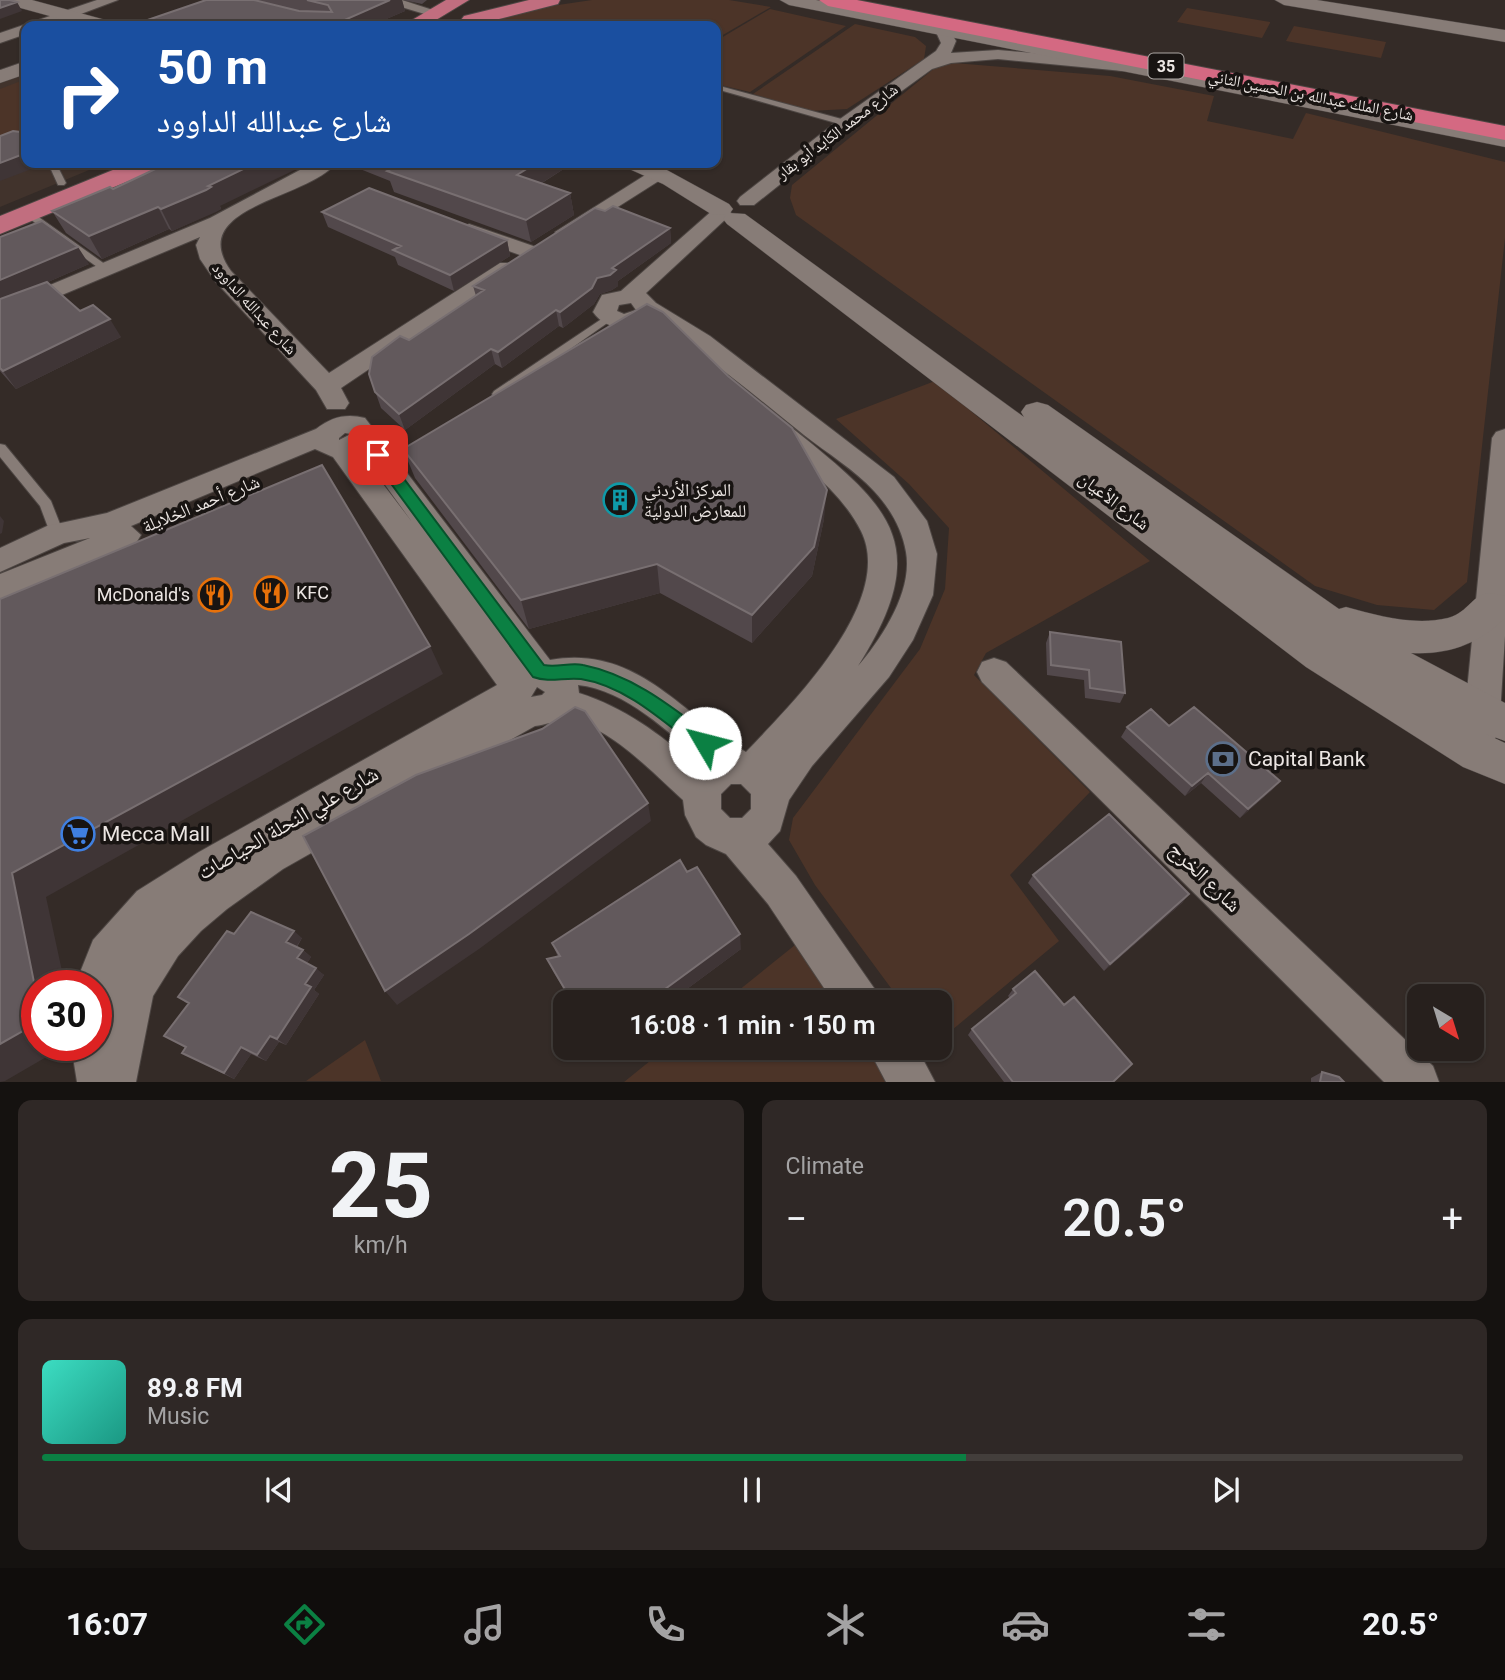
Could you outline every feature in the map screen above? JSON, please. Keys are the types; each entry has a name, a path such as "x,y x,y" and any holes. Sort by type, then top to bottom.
{"highway":[{"name":"شارع الملك عبدالله بن الحسين الثاني","path":"828,0 1505,133"},
{"name":"شارع الملك عبدالله بن الحسين الثاني","path":"870,0 1116,56 1505,122"},
{"path":"949,32 1116,56"}],"main road":[{"path":"427,21 505,0"},
{"path":"454,12 515,0"},
{"path":"454,12 551,0"},
{"path":"0,207 57,173 82,168"},
{"path":"0,226 139,168"}],"street":[{"path":"12,0 89,21"},
{"path":"50,21 111,0"},
{"path":"385,0 454,12"},
{"path":"789,0 949,32"},
{"path":"910,0 1048,27 1116,56"},
{"path":"1284,0 1505,36"},
{"path":"1311,0 1416,16 1505,20"},
{"path":"0,38 21,31"},
{"name":"شارع محمد الكايد أبو بقار","path":"634,308 736,210 846,123 949,47 949,32"},
{"name":"شارع محمد الكايد أبو بقار","path":"928,65 947,58 983,54 1116,56"},
{"name":"شارع الملك عبدالله بن الحسين الثاني","path":"1116,56 1505,140"},
{"path":"0,77 21,69"},
{"path":"0,314 104,267 217,222 318,168"},
{"path":"327,386 665,168"},
{"name":"شارع الأعيان","path":"665,168 736,210 1493,738"},
{"name":"شارع الأعيان","path":"736,210 1320,656 1493,738"},
{"path":"446,221 531,253"},
{"name":"شارع عبدالله الداوود","path":"217,222 207,245 211,259 222,276 327,386 336,404 340,439 533,690"},
{"path":"634,308 702,341 884,484 912,521 922,554 917,595 902,631 877,667 799,755 719,832 707,822 700,808 701,793 709,780 721,771 752,798"},
{"path":"1493,738 1492,607 1505,438"},
{"name":"شارع أحمد الخلايلة","path":"63,546 340,439"},
{"path":"0,561 63,546"},
{"path":"0,587 63,546"},
{"path":"1289,594 1332,619 1382,634 1430,637 1468,628 1492,607"},
{"path":"533,690 580,671 617,682 649,701 752,798 782,890 850,990"},
{"name":"شارع الخرج","path":"994,672 1417,1082"},
{"path":"533,690 599,716 638,740 701,793"},
{"name":"شارع علي النحلة الحياصات","path":"113,1082 131,994 116,970 244,873 533,690"},
{"path":"898,1060 913,1082"},
{"path":"96,1061 100,1082"}],"lane":[{"path":"721,88 846,123"},
{"path":"30,215 104,267"},
{"path":"487,402 634,308"},
{"path":"0,448 46,503 63,546"}],"shaded area":[{"path":"592,0 729,0 771,7 721,36 721,21 491,21 531,9"},
{"path":"1187,8 1270,23 1262,38 1177,22"},
{"path":"770,9 846,26 750,92 721,85 721,38"},
{"path":"855,24 915,37 926,46 924,59 847,109 810,111 753,94"},
{"path":"1294,26 1386,42 1381,58 1286,41"},
{"path":"942,62 1110,76 1214,96 1207,121 1293,139 1306,113 1505,162 1505,238 1467,582 1434,610 1377,605 1315,586 796,215 790,198 792,185"},
{"path":"21,69 21,168 94,168 0,207 0,77"},
{"path":"21,81 21,140 0,147 0,89"},
{"path":"935,381 1150,561 986,653 974,675 1090,792 1010,875 1059,941 952,1030 952,990 892,990 815,885 789,840 793,818 920,649 945,589 949,528 909,484 836,419"},
{"path":"800,941 832,990 739,990"},
{"path":"365,1040 381,1081 306,1081"},
{"path":"651,1060 878,1060 892,1082 624,1082"}],"building":[{"path":"0,0 10,0 17,2 0,8"},
{"path":"206,0 254,0 299,11 332,12 328,5 307,0 390,0 342,21 145,21"},
{"path":"13,131 20,132 21,155 0,163 0,136"},
{"path":"157,168 246,168 208,186 211,187 206,190 89,236 52,211 110,187 113,189"},
{"path":"392,168 528,168 517,175 570,193 526,220 387,171"},
{"path":"369,188 507,240 450,275 393,250 401,246 322,212"},
{"path":"613,206 670,228 612,268 616,270 610,275 597,278 592,288 560,312 556,310 498,352 491,349 399,414 375,392 369,374 372,357 400,336 409,340 484,290 473,286 595,208 605,211"},
{"path":"42,221 78,247 0,280 0,237"},
{"path":"47,282 80,311 93,305 110,319 3,371 0,368 0,299"},
{"name":"المركز الأردني للمعارض الدولية","path":"647,304 663,312 728,376 792,428 827,490 814,547 752,615 657,564 521,600 403,449"},
{"name":"Mecca Mall","path":"322,465 430,646 12,873 32,970 21,970 21,1032 0,1044 0,599"},
{"path":"1050,632 1121,642 1125,693 1090,688 1089,670 1051,665"},
{"path":"575,707 585,711 648,803 469,934 385,991 303,836 416,775 542,729"},
{"path":"1194,707 1280,781 1248,809 1208,773 1192,786 1127,727 1151,709 1169,726"},
{"path":"1109,814 1189,894 1110,964 1033,875"},
{"path":"680,860 687,872 697,867 740,934 664,990 565,990 547,959 560,956 552,943"},
{"path":"251,912 294,931 286,942 303,950 297,958 316,968 305,984 311,987 277,1039 270,1036 257,1055 241,1047 224,1073 182,1053 186,1047 164,1036 189,1003 178,997 227,931 234,934"},
{"path":"1035,971 1064,1005 1074,997 1132,1064 1113,1082 1013,1082 972,1029 1016,993 1013,989"},
{"path":"1322,1072 1339,1077 1344,1082 1320,1082"}],"place":[{"name":"المركز الأردني للمعارض الدولية","path":"620,500"},
{"name":"KFC","path":"271,593"},
{"name":"McDonald's","path":"215,595"},
{"name":"Capital Bank","path":"1223,759"},
{"name":"Mecca Mall","path":"78,834"}],"route":[{"path":"378,455 539,671 552,674 580,671 617,682 649,701 705,743"}]}
